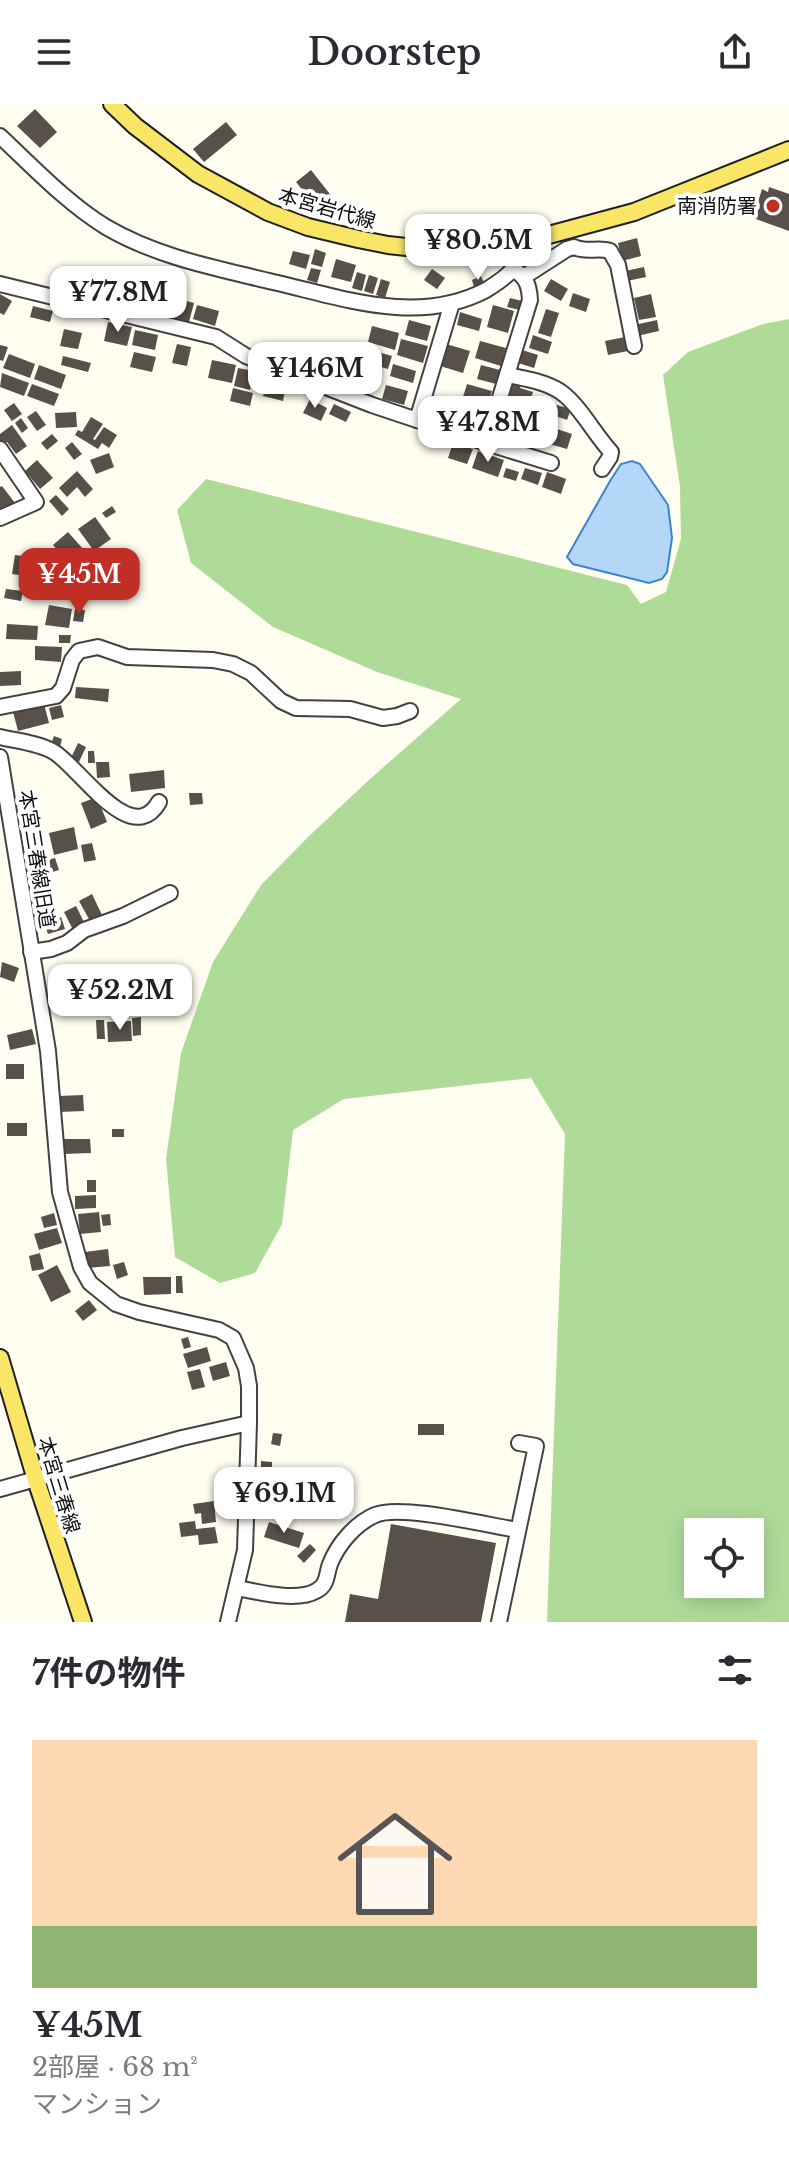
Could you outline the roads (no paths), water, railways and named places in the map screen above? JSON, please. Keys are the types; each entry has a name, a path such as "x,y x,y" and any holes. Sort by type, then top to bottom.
{"main road":[{"name":"本宮岩代線","path":"112,104 135,126 198,174 268,212 308,227 388,245 425,249 519,243 634,212 789,150"},
{"name":"本宮三春線","path":"0,1358 83,1622"}],"street":[{"path":"0,136 87,214 162,253 386,308 429,307 467,300 567,249 604,249 610,251 618,265 634,346"},
{"path":"486,443 530,300 530,290 519,273 519,243"},
{"path":"0,284 216,337 246,356 372,405 551,463"},
{"path":"417,420 452,303"},
{"path":"507,375 543,383 560,391 611,452 602,469"},
{"path":"0,449 36,502 0,518"},
{"path":"0,707 56,696 63,688 72,660 79,651 98,647 127,657 213,660 233,664 251,673 281,701 296,708 350,709 383,718 410,711"},
{"path":"0,737 56,753 114,807 129,816 150,814 159,802"},
{"name":"本宮三春線旧道","path":"0,757 52,1083 60,1192 81,1267 90,1283 116,1304 219,1330 233,1338 246,1368 249,1423 245,1550 228,1622"},
{"path":"31,952 67,943 84,930 123,916 170,893"},
{"path":"0,1489 182,1438 249,1423"},
{"path":"499,1622 536,1446 519,1443"},
{"path":"237,1588 296,1595 314,1592 326,1582 330,1564 348,1534 378,1514 418,1513 517,1530"}],"water":[{"path":"632,461 640,464 668,505 672,538 667,572 662,579 649,583 573,564 567,557 621,464"}],"place":[{"name":"南消防署","path":"773,206"}]}
